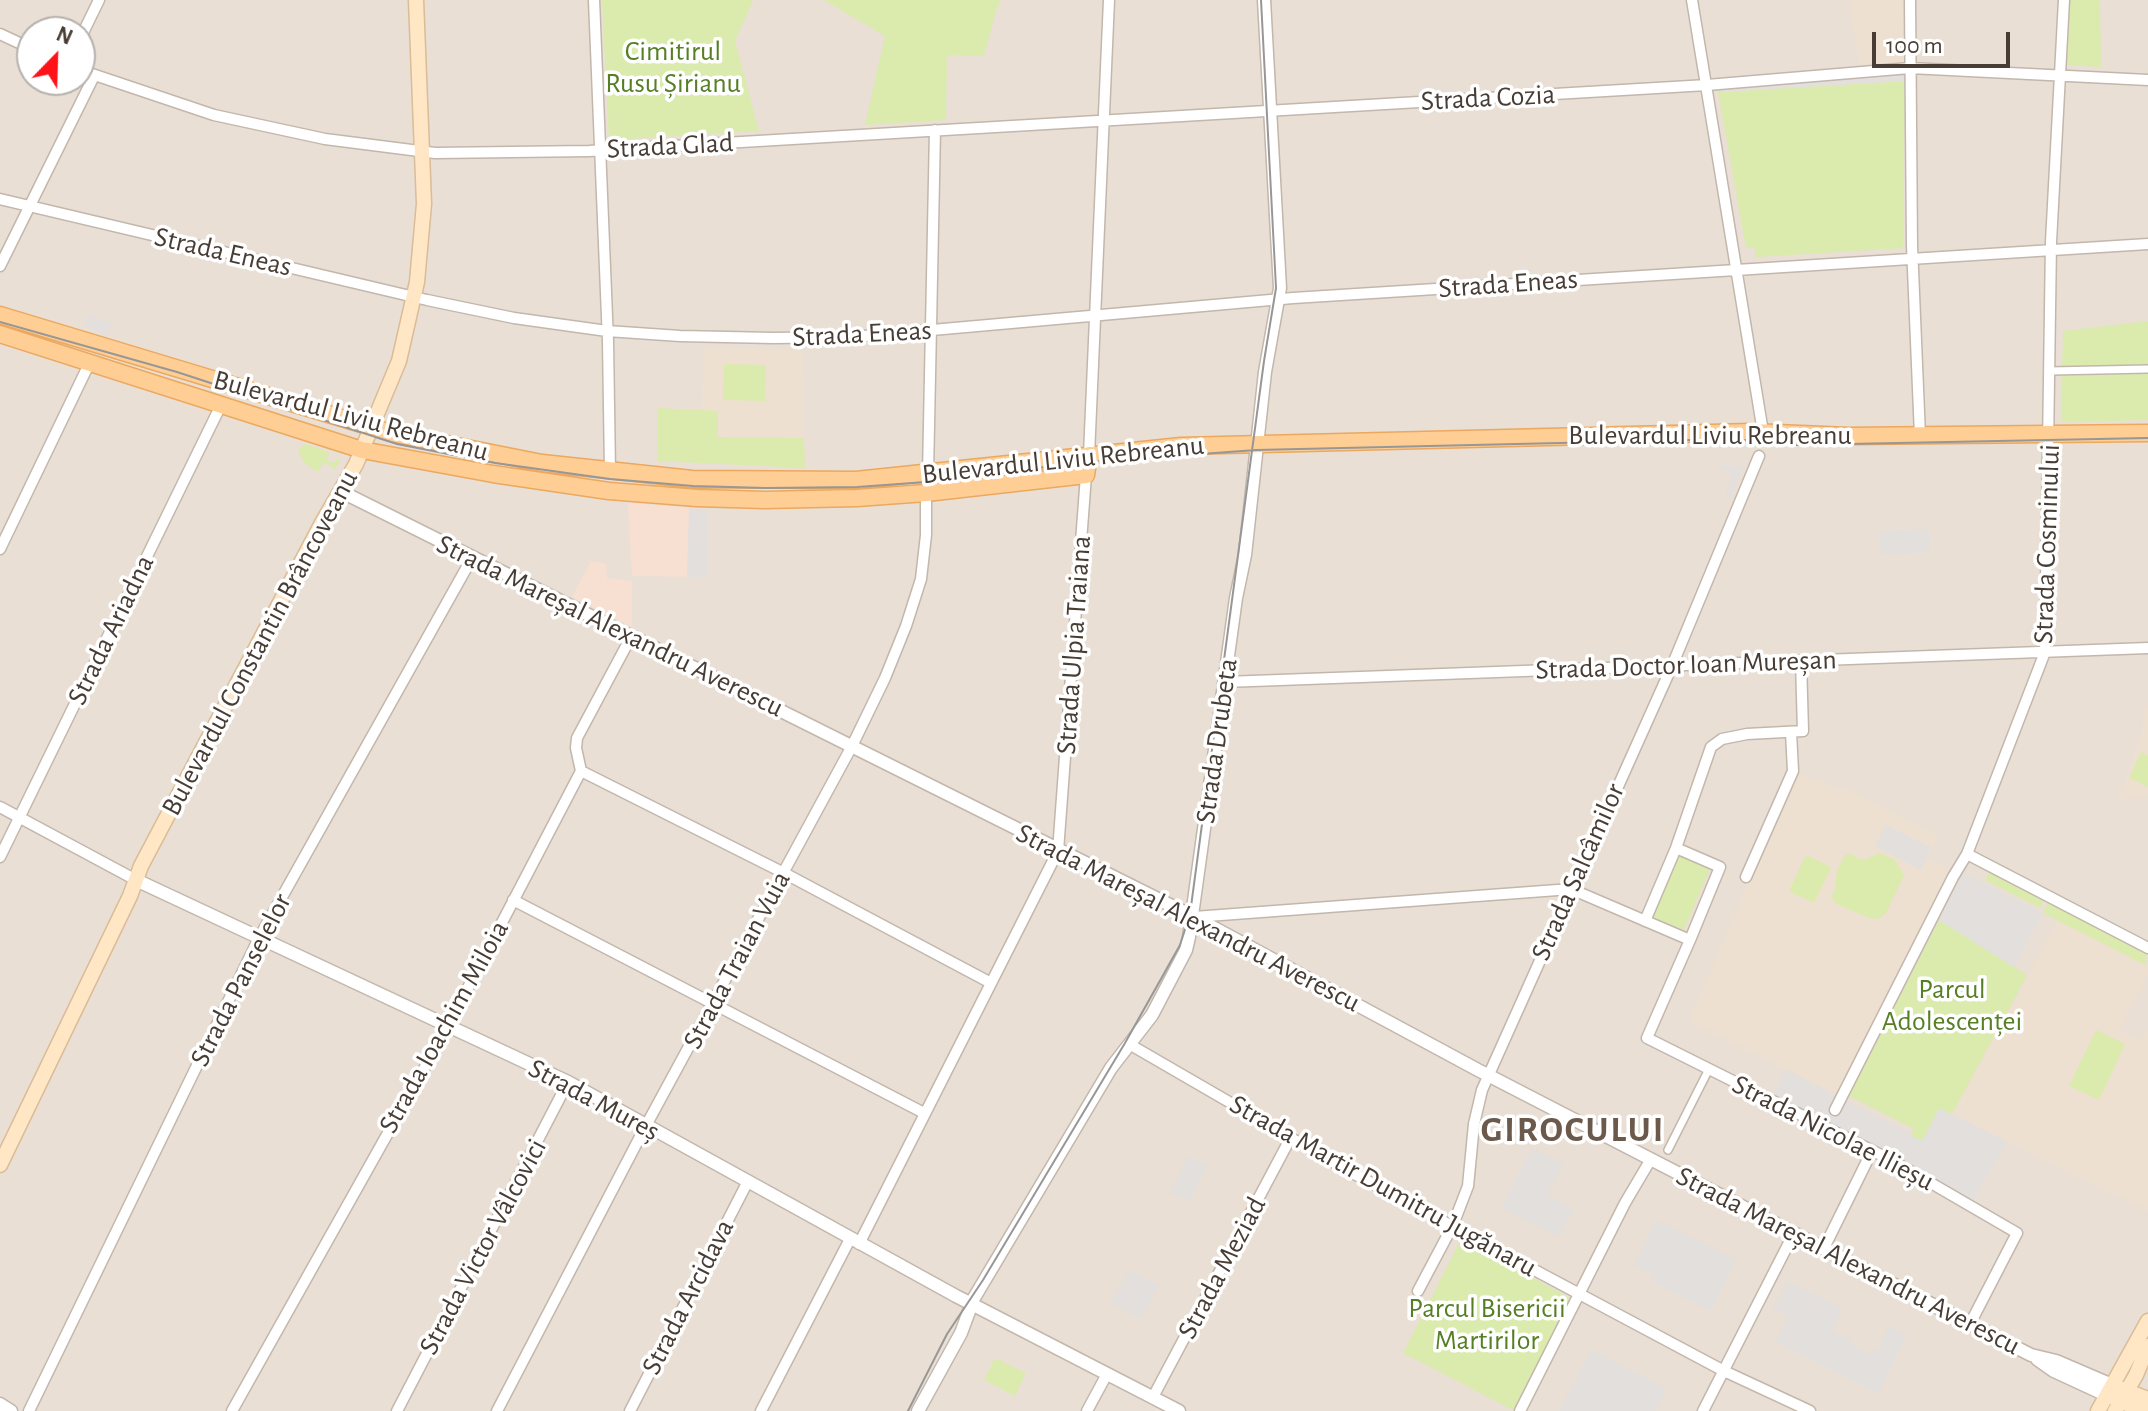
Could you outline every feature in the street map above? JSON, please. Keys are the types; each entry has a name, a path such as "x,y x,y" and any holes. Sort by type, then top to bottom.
{"main road":[{"name":"Bulevardul Constantin Brâncoveanu","path":"0,1165 136,880 362,450 399,361 413,297 423,224 416,0"},
{"name":"Bulevardul Liviu Rebreanu","path":"0,315 372,428 496,455 610,472 692,479 856,480 1181,446 1763,432 2050,443 2148,433"},
{"name":"Bulevardul Liviu Rebreanu","path":"0,334 362,450 609,491 697,498 842,498 926,493 1086,475"},
{"name":"Strada Ulpia Traiana","path":"1086,475 1089,455"},
{"path":"2116,1396 2148,1321"},
{"path":"2098,1411 2116,1396 2148,1346"},
{"path":"2116,1396 2148,1399"},
{"path":"2116,1396 2143,1411"}],"street":[{"path":"594,0 610,472"},
{"name":"Strada Ulpia Traiana","path":"1089,455 1109,0"},
{"name":"Strada Drubeta","path":"918,1411 961,1333 971,1304 1111,1068 1152,1015 1186,950 1194,917 1245,555 1265,372 1280,288 1264,0"},
{"path":"1692,0 1763,432"},
{"path":"1910,0 1920,436"},
{"name":"Strada Cosminului","path":"1835,1110 1967,854 2045,652 2051,251 2064,0"},
{"path":"1910,68 2148,80"},
{"name":"Strada Cozia","path":"1270,111 1707,85 1910,68"},
{"name":"Strada Glad","path":"96,77 214,115 325,139 423,152 599,150 1270,111"},
{"path":"0,266 84,96"},
{"path":"928,474 935,130"},
{"name":"Strada Eneas","path":"0,199 514,318 607,331 773,338 853,337 1277,299 2148,244"},
{"path":"0,549 90,362"},
{"path":"2050,371 2148,369"},
{"name":"Strada Ariadna","path":"0,857 222,403"},
{"name":"Strada Salcâmilor","path":"1418,1291 1453,1225 1468,1186 1476,1107 1488,1075 1672,666 1759,456"},
{"name":"Strada Ulpia Traiana","path":"761,1411 924,1113 1058,851 1086,475"},
{"name":"Strada Mareșal Alexandru Averescu","path":"340,491 1194,917 1488,1075 2031,1355 2054,1371 2116,1396"},
{"name":"Strada Traian Vuia","path":"497,1411 852,746 890,665 921,579 926,535 926,493"},
{"name":"Strada Panselelor","path":"29,1411 259,938 472,558"},
{"name":"Strada Ioachim Miloia","path":"232,1411 448,1026 581,771 577,738 631,637"},
{"name":"Strada Doctor Ioan Mureșan","path":"1225,682 2148,648"},
{"path":"1645,921 1676,848 1711,747 1722,739 1803,731 1801,661"},
{"path":"1746,877 1793,771 1791,732"},
{"path":"581,771 784,873 991,983"},
{"name":"Strada Mureș","path":"0,807 136,880 568,1082 854,1241 1179,1411"},
{"path":"1194,917 1571,889 1690,940 1720,867 1676,848"},
{"path":"1967,854 2148,948"},
{"path":"513,900 924,1113"},
{"name":"Strada Nicolae Ilieșu","path":"1690,940 1647,1038 1949,1191 1969,1207 2017,1233 1970,1324"},
{"name":"Strada Martir Dumitru Jugănaru","path":"1129,1044 1290,1139 1724,1371 1810,1411"},
{"path":"1668,1150 1709,1069"},
{"name":"Strada Victor Vâlcovici","path":"397,1411 568,1082"},
{"name":"Strada Meziad","path":"1153,1397 1290,1139"},
{"path":"1824,1248 1872,1151"},
{"path":"1520,1411 1651,1159"},
{"name":"Strada Arcidava","path":"630,1411 747,1183"},
{"path":"1703,1411 1794,1233"},
{"path":"1087,1411 1107,1374"},
{"path":"0,1404 11,1411"}],"shaded area":[{"path":"0,0 2148,0 2148,1411 0,1411"},
{"path":"1850,0 1904,0 1905,58 1901,63 1859,65"},
{"path":"1904,69 1905,81 1718,92 1717,84"},
{"path":"88,315 112,323 108,335 84,327"},
{"path":"704,348 802,350 805,468 657,461 657,408 702,410"},
{"path":"1720,466 1743,466 1730,499 1725,496 1733,475 1719,469"},
{"path":"628,503 707,509 707,577 632,576"},
{"path":"689,508 707,509 707,577 687,577"},
{"path":"1929,529 1930,552 1880,554 1879,531"},
{"path":"591,561 606,564 607,578 632,581 632,627 572,597"},
{"path":"2144,706 2148,706 2148,797 2120,799 2142,733"},
{"path":"1795,776 1810,777 1840,791 1843,787 1938,836 1928,860 1949,869 1942,889 1839,1095 1689,1021"},
{"path":"1886,825 1932,848 1921,870 1875,846"},
{"path":"1963,873 2043,913 2014,967 1939,920"},
{"path":"2058,920 2148,966 2148,974 2119,1030 2142,1041 2148,1031 2148,1210 1952,1114"},
{"path":"1786,1070 1922,1141 1939,1108 2007,1142 1969,1207 1771,1098"},
{"path":"1531,1148 1563,1164 1547,1195 1574,1209 1560,1237 1501,1208"},
{"path":"1188,1156 1207,1166 1189,1202 1170,1193"},
{"path":"1656,1220 1736,1260 1711,1311 1652,1282 1655,1276 1634,1266"},
{"path":"1129,1270 1159,1286 1141,1319 1111,1303"},
{"path":"1788,1281 1843,1309 1833,1331 1849,1339 1854,1347 1868,1353 1878,1350 1889,1326 1907,1335 1878,1394 1776,1342 1788,1316 1773,1309"},
{"path":"1591,1350 1667,1389 1656,1411 1559,1411"}],"green space":[{"name":"Cimitirul Rusu Șirianu","path":"602,0 753,0 735,41 759,131 609,140"},
{"path":"824,0 1001,0 984,56 947,55 946,120 865,125 885,36"},
{"path":"2070,0 2100,0 2101,67 2067,65"},
{"path":"1905,81 1903,248 1756,257 1755,247 1746,248 1718,92"},
{"path":"2148,321 2148,420 2061,422 2063,331"},
{"path":"724,364 766,365 765,401 723,400"},
{"path":"657,408 718,411 718,437 804,438 805,468 657,461"},
{"path":"305,444 330,452 326,459 334,463 338,457 340,461 335,469 324,462 318,472 305,464 298,450"},
{"path":"2141,752 2148,755 2148,787 2129,778"},
{"path":"1679,853 1711,866 1684,930 1653,917"},
{"path":"1849,853 1859,859 1879,853 1894,859 1904,875 1886,913 1880,918 1872,919 1836,904 1831,896 1835,890 1837,870"},
{"path":"1806,855 1831,867 1814,903 1789,891"},
{"path":"1990,870 2045,897 2040,908 1985,880"},
{"path":"2050,897 2148,948 2145,965 2043,913"},
{"name":"Parcul Adolescenței","path":"1939,920 2027,975 1952,1114 1939,1109 1919,1149 1908,1140 1914,1129 1849,1096"},
{"path":"2096,1030 2125,1044 2099,1100 2069,1086"},
{"name":"Parcul Bisericii Martirilor","path":"1461,1239 1572,1299 1513,1410 1403,1353"},
{"path":"995,1358 1026,1373 1015,1396 984,1380"}],"tram line":[{"path":"908,1411 947,1334 983,1280 1125,1043 1180,945 1190,914 1276,288 1261,0"},
{"path":"0,322 177,372 397,444 495,463 610,479 693,486 857,487 927,482 1077,463 1256,450 1733,439 1797,445 2148,438"}],"district":[{"name":"GIROCULUI","path":"1573,1130"}]}
